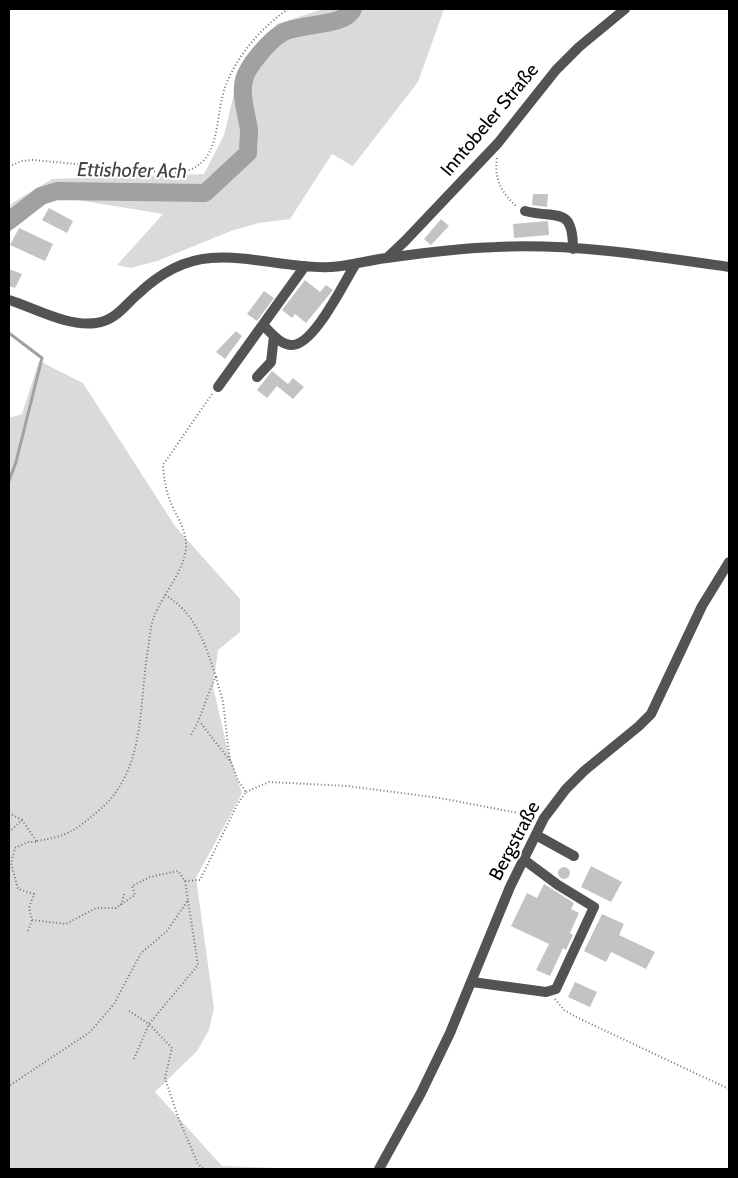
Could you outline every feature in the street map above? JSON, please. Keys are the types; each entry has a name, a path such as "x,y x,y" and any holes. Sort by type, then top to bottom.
{"street":[{"name":"Inntobeler Straße","path":"387,258 406,241 498,143 556,70 579,47 625,9"},
{"path":"525,211 557,214 566,219 572,228 573,249"},
{"path":"9,300 74,322 96,323 108,320 162,274 186,263 212,258 230,258 305,266 355,265 387,258 497,247 573,249 729,267"},
{"path":"264,326 284,343 293,345 307,340 318,328 355,265"},
{"path":"218,386 264,326 305,266"},
{"path":"257,377 271,362 274,336"},
{"name":"Bergstraße","path":"379,1169 421,1093 472,982 523,859 544,818 566,789 584,771 651,714 702,606 729,562"},
{"path":"536,835 574,856"},
{"path":"472,982 546,992 556,989 562,982 594,907 558,885 523,859"}],"path":[{"path":"9,167 20,162 33,160 172,173 195,170 204,160 212,146 227,82 247,46 261,30 288,9"},
{"path":"498,143 496,170 499,184 513,203 525,211"},
{"path":"28,932 32,920 29,908 34,894 18,890 11,863 15,848 28,842 58,838 74,832 110,802 130,768 138,743 143,672 153,617 184,561 186,544 182,526 169,499 163,465 218,386"},
{"path":"165,595 179,603 190,614 208,653 223,702 231,762 238,780 246,792"},
{"path":"191,735 200,722 206,697 216,677"},
{"path":"200,722 231,762"},
{"path":"185,881 200,880 238,803 246,792 258,786 277,782 347,786 440,798 544,818"},
{"path":"9,813 22,820 37,842"},
{"path":"9,832 22,820"},
{"path":"32,920 66,924 96,908 116,908 135,896 132,886 150,877 178,871 185,881 198,965 149,1024 134,1059"},
{"path":"121,905 126,892"},
{"path":"9,1086 90,1032 114,1004 140,953 167,931 188,900"},
{"path":"552,990 556,1001 569,1013 729,1089"},
{"path":"129,1011 149,1024 172,1048 165,1078 178,1117 198,1164 204,1169"}],"shaded area":[{"path":"323,9 444,9 418,82 353,166 332,154 290,219 259,223 231,231 157,261 131,268 117,265 163,214 59,197 22,217 9,234 9,208 12,203 52,179 204,174 224,135 235,89 253,52 277,24"},
{"path":"39,361 83,383 175,526 240,599 240,632 218,650 213,687 227,747 242,793 196,878 214,1008 209,1030 197,1051 155,1092 222,1166 306,1169 9,1169 9,418 22,414"}],"building":[{"path":"533,194 548,194 547,207 532,205"},
{"path":"49,208 73,221 67,233 42,220"},
{"path":"441,219 449,226 431,245 424,239"},
{"path":"548,221 549,235 514,238 513,224"},
{"path":"19,228 53,244 45,261 10,245"},
{"path":"9,269 22,274 15,288 9,286"},
{"path":"305,280 320,292 326,285 333,290 306,323 295,314 292,318 282,310"},
{"path":"264,291 274,298 257,321 247,314"},
{"path":"236,331 242,336 225,359 216,352"},
{"path":"272,371 288,384 293,378 304,387 293,399 277,386 267,398 257,390"},
{"path":"591,866 622,882 611,902 581,887"},
{"path":"564,867 570,873 564,879 558,873"},
{"path":"544,884 574,903 571,909 579,913 570,933 573,935 566,950 563,948 550,976 536,970 549,944 511,926 527,893 537,898"},
{"path":"602,914 624,924 619,935 655,952 646,969 611,952 606,962 584,951"},
{"path":"575,982 597,992 590,1007 568,997"}],"waterway":[{"name":"Ettishofer Ach","path":"9,221 41,196 57,191 205,193 248,153 249,130 243,99 243,86 246,74 260,54 271,41 282,33 341,19 349,15 353,9"},
{"path":"9,333 42,358 16,462 9,481"}]}
